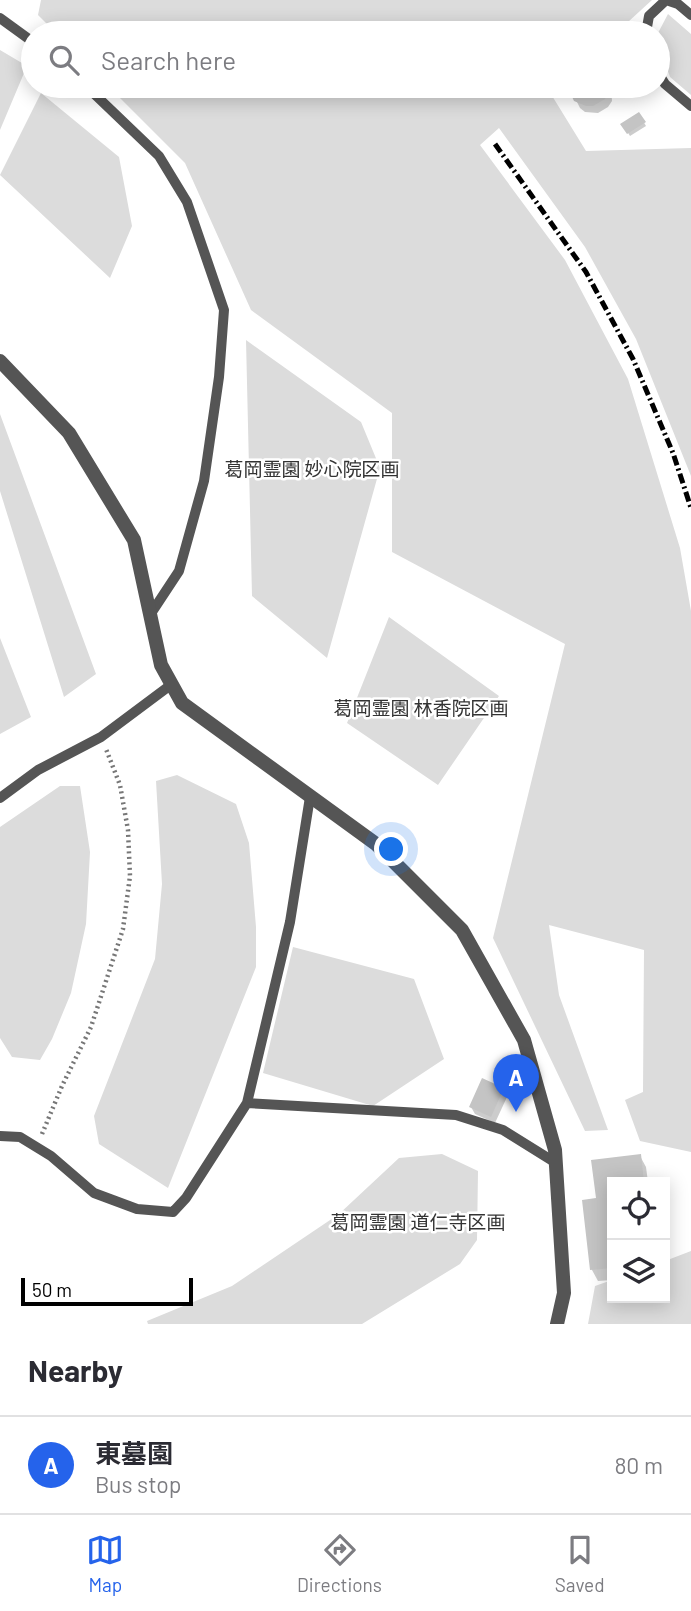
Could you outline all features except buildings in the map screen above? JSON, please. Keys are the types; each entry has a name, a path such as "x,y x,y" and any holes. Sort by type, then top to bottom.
{"street":[{"path":"0,362 69,433 134,540 162,665 182,703 376,844 462,930 524,1040 555,1150 564,1293 558,1324"}],"lane":[{"path":"648,21 649,16 666,0 678,4 691,15"},
{"path":"0,18 21,34"},
{"path":"670,88 691,106"},
{"path":"99,98 159,156 187,202 224,310 219,377 204,481 179,571 150,615"},
{"path":"0,798 38,770 101,737 172,684"},
{"path":"0,1136 20,1137 51,1156 94,1193 137,1209 173,1212 186,1198 247,1103 290,922 310,797"},
{"path":"247,1103 456,1115 503,1130 556,1163"}],"path":[{"path":"37,1147 62,1086 91,1027 123,929 130,876 128,830 120,785 101,737"}],"green space":[{"path":"41,0 652,0 629,21 44,21 38,15"},
{"path":"668,14 691,34 691,95 670,77 670,21 664,21"},
{"path":"0,50 21,62 21,80 0,130"},
{"path":"38,98 47,98 119,157 132,226 110,278 0,175"},
{"path":"120,98 553,98 586,151 691,148 691,476 636,339 585,247 499,128 480,145 565,260 628,379 680,548 691,611 691,1152 640,1141 625,1100 643,1092 644,950 549,925 559,995 608,1130 585,1131 493,938 565,644 392,552 392,413 251,310 185,163"},
{"name":"葛岡霊園 妙心院区画","path":"246,340 361,422 380,468 327,658 252,596"},
{"path":"0,414 96,674 64,697 0,491"},
{"name":"葛岡霊園 林香院区画","path":"389,617 499,696 438,785 347,723"},
{"path":"0,638 31,717 0,734"},
{"path":"177,775 236,804 249,843 256,927 256,967 168,1188 99,1144 94,1116 155,959 162,884 156,781"},
{"path":"60,786 80,786 90,852 86,924 71,993 52,1039 40,1060 12,1057 0,1038 0,827"},
{"path":"293,947 414,979 444,1059 373,1106 263,1073"},
{"name":"葛岡霊園 道仁寺区画","path":"442,1154 478,1171 477,1240 460,1264 362,1324 148,1324 147,1321 232,1286 339,1214 399,1158"},
{"path":"691,1251 691,1324 588,1324 595,1286 607,1282 607,1303 670,1303 670,1259"}],"railway":[{"path":"495,144 586,272 633,359 673,453 691,508"}],"place":[{"name":"東墓園","path":"516,1112"}]}
